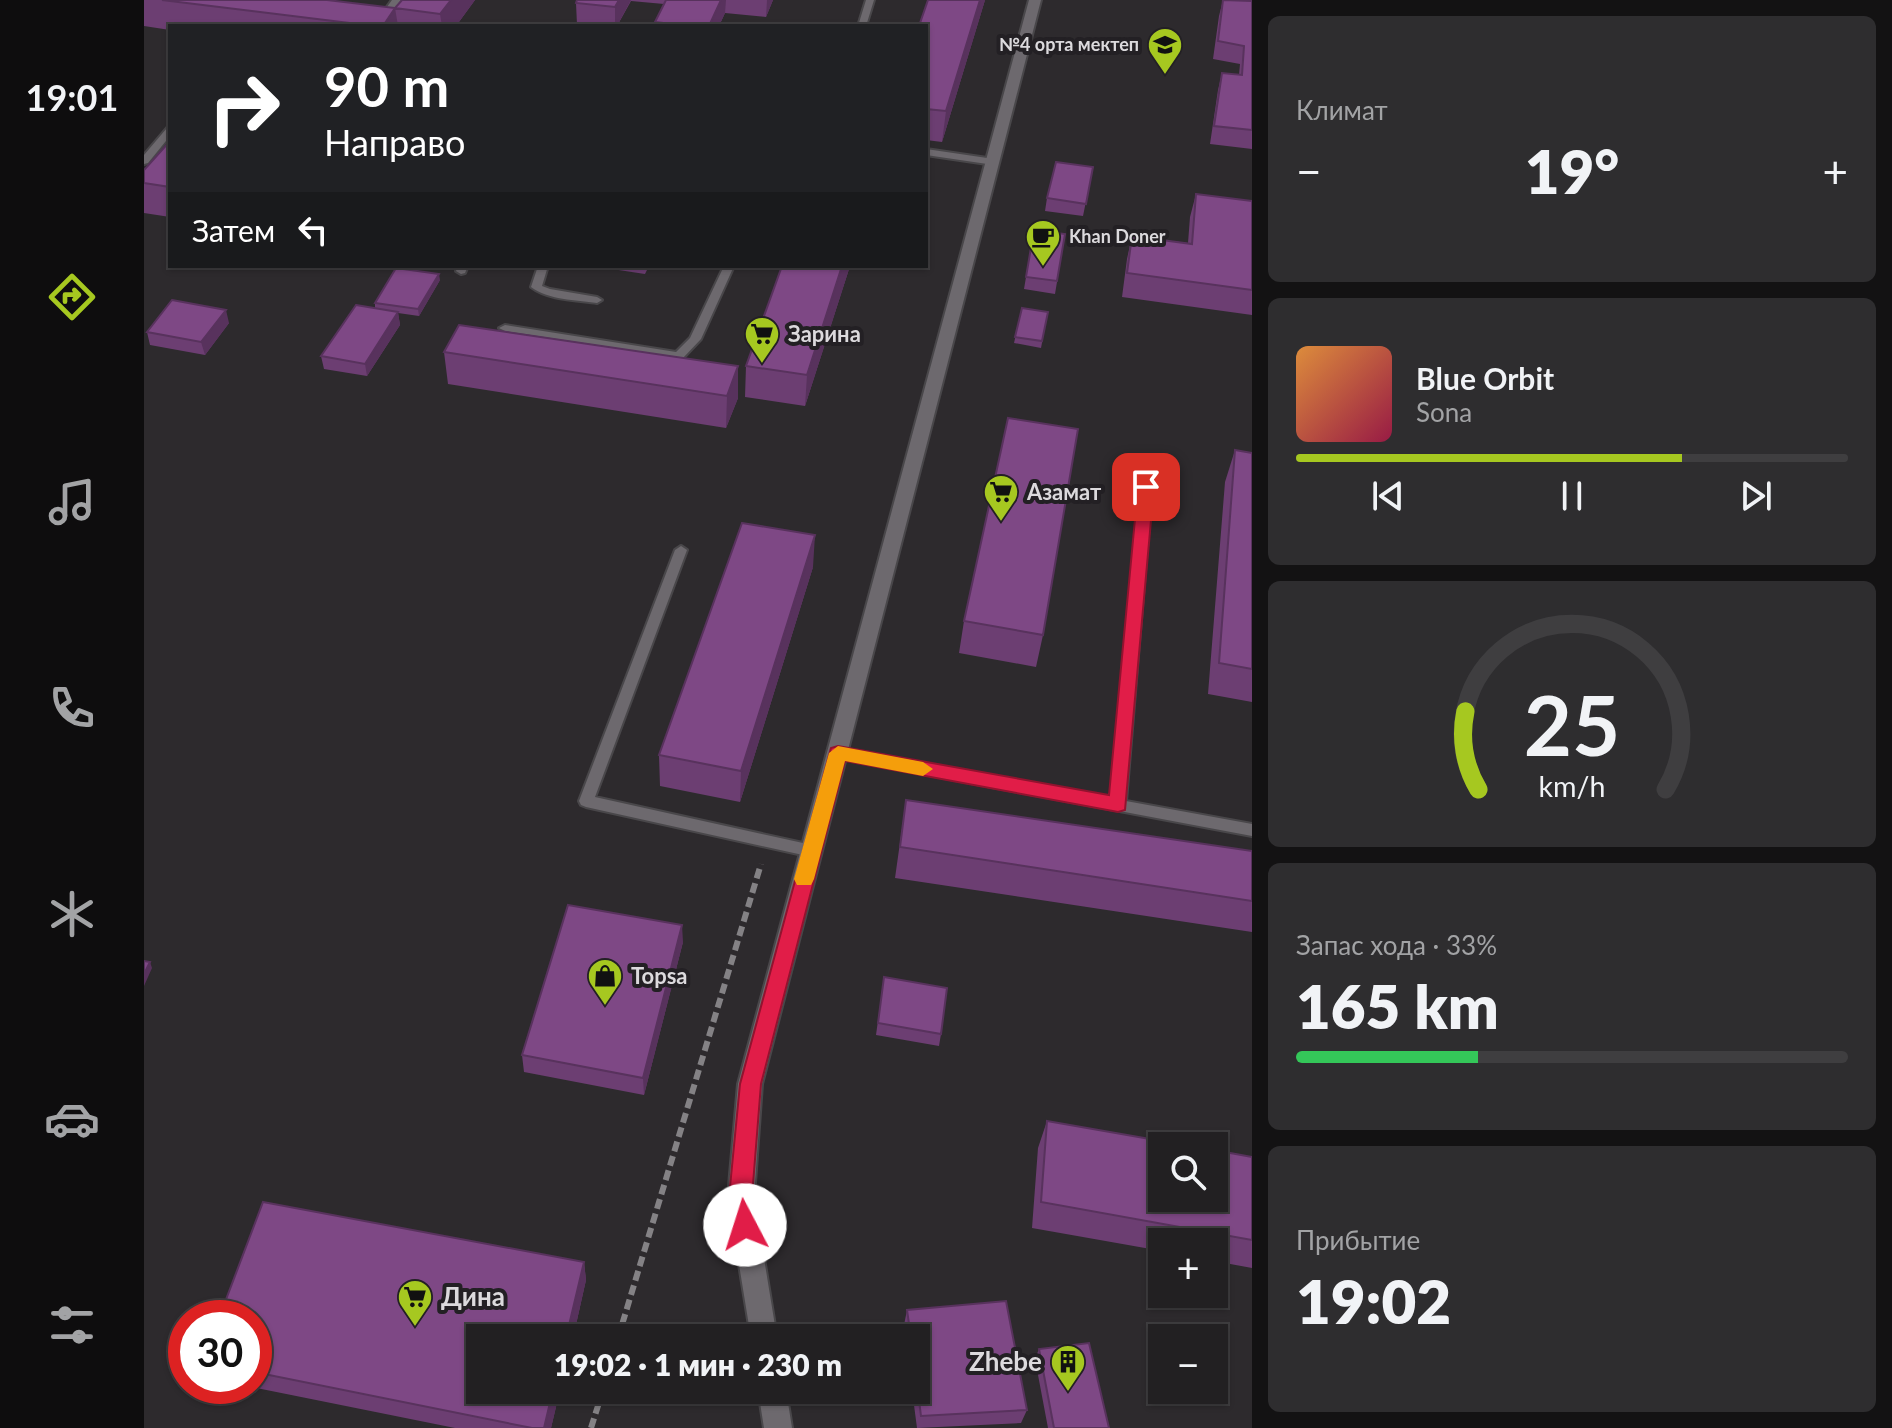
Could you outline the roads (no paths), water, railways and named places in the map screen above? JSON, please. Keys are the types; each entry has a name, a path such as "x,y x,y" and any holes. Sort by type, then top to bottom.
{"street":[{"path":"762,1324 741,1197 750,1084 1035,0"},
{"path":"774,1404 778,1428"}],"lane":[{"path":"366,20 381,22 397,0"},
{"path":"863,24 870,0"},
{"path":"144,161 168,132"},
{"path":"928,152 994,162"},
{"path":"542,268 536,287 547,292 597,300"},
{"path":"505,328 679,356 695,339 728,268"},
{"path":"1118,805 1146,487"},
{"path":"681,550 586,801 812,851"},
{"path":"838,753 1252,830"}],"place":[{"name":"№4 орта мектеп","path":"1165,76"},
{"name":"Khan Doner","path":"1043,268"},
{"name":"Зарина","path":"762,365"},
{"name":"Азамат","path":"1001,523"},
{"name":"Topsa","path":"605,1007"},
{"name":"Дина","path":"415,1328"},
{"name":"Zhebe","path":"1068,1393"}]}
